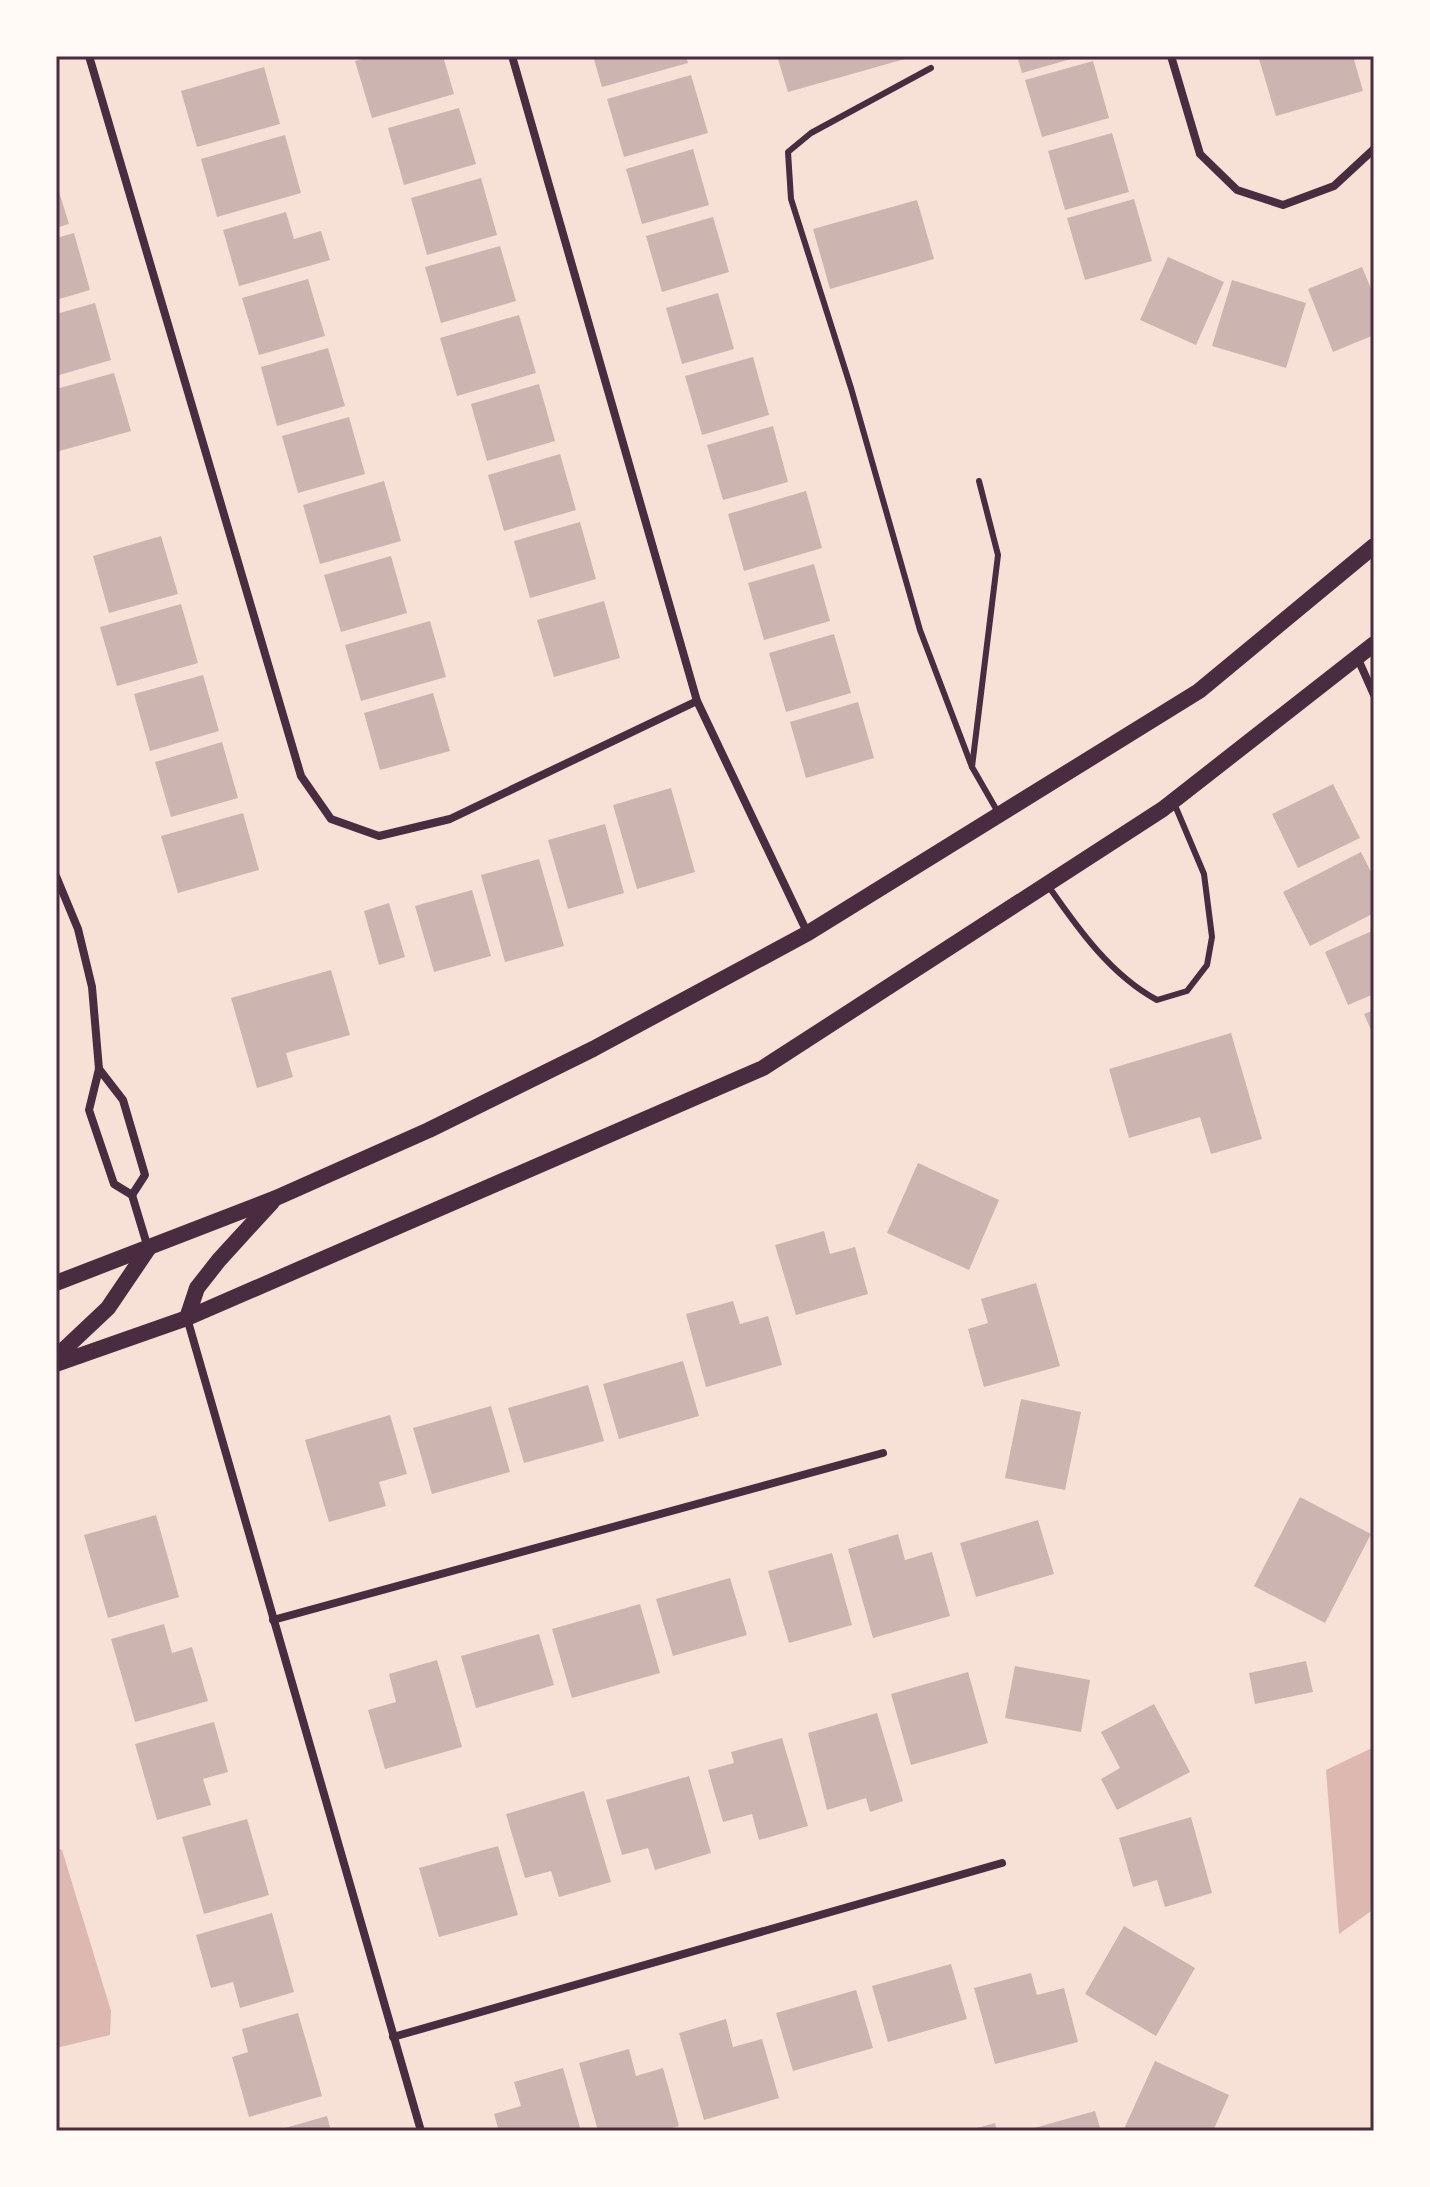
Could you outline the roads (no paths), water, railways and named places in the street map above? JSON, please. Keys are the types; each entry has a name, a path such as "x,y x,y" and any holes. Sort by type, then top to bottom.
{"main road":[{"path":"56,1283 276,1198 429,1130 566,1063 808,933 1199,691 1374,546"},
{"path":"56,1364 187,1318 763,1068 1173,801 1374,644"},
{"path":"187,1318 197,1288 276,1198"},
{"path":"56,1357 108,1308 149,1249"}],"street":[{"path":"89,56 301,776 331,819 379,836 450,819 697,701"},
{"path":"512,56 697,701 808,933"},
{"path":"1171,56 1200,154 1237,190 1283,205 1334,186 1374,149"},
{"path":"1358,659 1374,695"},
{"path":"56,876 78,929 92,987 99,1069 89,1110 114,1184 132,1195 149,1249"},
{"path":"99,1069 123,1100 145,1175 132,1195"},
{"path":"187,1318 421,2131"},
{"path":"273,1620 883,1453"},
{"path":"393,2037 1002,1863"}],"lane":[{"path":"931,68 811,133 788,152 791,199 851,388 920,630 972,767 999,814"},
{"path":"972,767 998,555 979,481"},
{"path":"1047,884 1075,924 1132,987 1157,1000 1187,991 1207,965 1212,937 1204,874 1173,801"}]}
